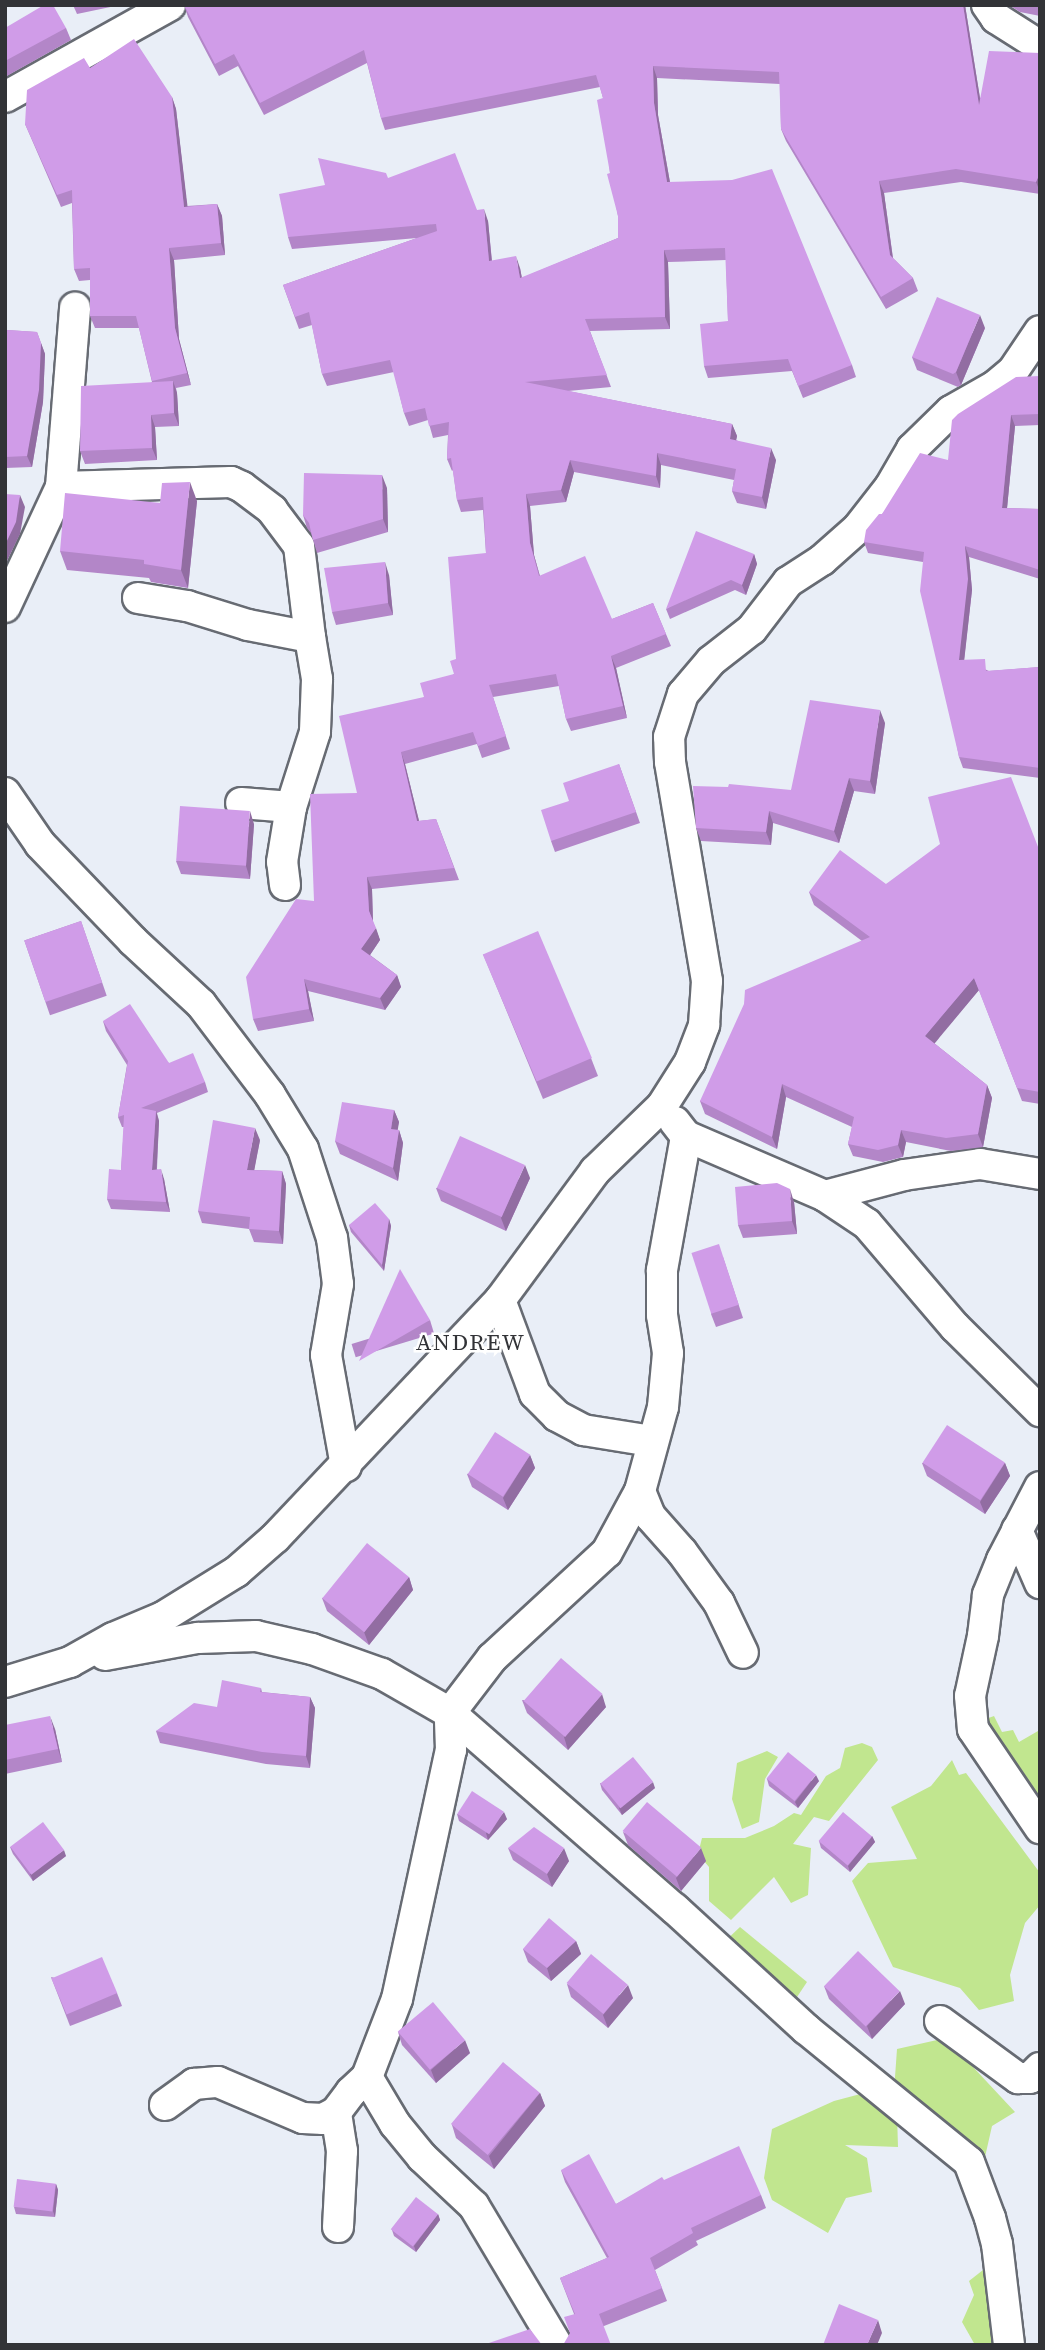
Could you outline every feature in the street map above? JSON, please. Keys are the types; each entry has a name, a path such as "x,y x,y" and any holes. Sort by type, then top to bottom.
{"street":[{"path":"5,97 170,5"},
{"path":"987,5 996,18 1040,46"},
{"path":"5,607 61,487 75,309"},
{"path":"70,1662 113,1638 163,1617 236,1572 275,1538 346,1466 500,1300 595,1171 662,1106 690,1062 704,1025 708,981 670,762 669,737 683,694 711,661 752,629 788,582 822,560 858,528 890,487 912,449 951,411 995,386 1013,371 1040,331"},
{"path":"61,487 231,482 272,510 299,546 317,679 315,732 291,807 282,862 285,885"},
{"path":"138,597 187,606 248,625 310,637"},
{"path":"5,793 40,844 133,941 201,1004 270,1095 303,1149 332,1238 338,1284 326,1355 346,1466"},
{"path":"241,803 291,807"},
{"path":"662,1106 686,1136 825,1196 867,1224 956,1327 1040,1411"},
{"path":"165,2105 194,2084 218,2082 303,2118 323,2119 336,2112 367,2077 397,1999 451,1750 450,1713 492,1658 607,1552 640,1491 663,1407 668,1353 662,1315 662,1270 686,1136"},
{"path":"825,1196 904,1175 980,1164 1040,1174"},
{"path":"500,1300 535,1394 557,1416 583,1430 652,1441"},
{"path":"1040,1487 988,1595 983,1636 970,1696 973,1729 1040,1828"},
{"path":"640,1491 650,1516 682,1552 719,1603 743,1653"},
{"path":"1017,1530 1040,1583"},
{"path":"5,1682 70,1662 198,1638 256,1636 312,1649 382,1674 450,1713 675,1909 806,2029 969,2162 990,2218 996,2244 1009,2345"},
{"path":"940,2021 1018,2078 1030,2077 1040,2068"},
{"path":"367,2077 395,2124 422,2157 474,2206 557,2345"},
{"path":"336,2112 342,2151 338,2227"}],"green space":[{"path":"994,1716 1002,1732 1013,1730 1019,1742 1038,1731 1040,1823 1024,1795 1035,1790 1019,1766 1000,1773 983,1720"},
{"path":"862,1743 872,1747 878,1760 829,1821 814,1817 793,1844 811,1848 808,1895 791,1903 774,1877 731,1920 709,1901 709,1867 698,1854 702,1838 745,1838 774,1826 794,1813 801,1815 826,1776 840,1768 845,1748"},
{"path":"767,1751 778,1757 765,1779 759,1822 742,1829 732,1799 737,1763"},
{"path":"952,1760 959,1775 966,1773 1040,1873 1040,1905 1025,1923 1010,1975 1014,2001 979,2010 960,1988 893,1967 852,1881 868,1863 917,1859 891,1807 931,1786"},
{"path":"740,1927 807,1982 791,2006 721,1945"},
{"path":"946,2038 1015,2112 992,2126 985,2157 894,2091 897,2049"},
{"path":"868,2092 897,2114 898,2147 845,2145 867,2158 872,2192 846,2198 828,2233 772,2200 764,2178 772,2129 834,2101"},
{"path":"983,2270 991,2306 994,2345 975,2345 962,2322 974,2295 969,2281"}],"building":[{"path":"44,5 53,5 66,28 5,61 5,28"},
{"path":"184,5 963,5 979,105 989,51 1040,53 1040,173 1036,182 956,169 879,181 890,255 913,278 881,297 781,129 779,72 653,66 654,103 667,182 732,180 772,169 852,365 798,386 788,359 704,366 700,324 728,321 725,248 664,250 665,317 585,319 607,375 525,382 732,424 730,439 771,448 762,497 732,491 736,469 657,453 656,476 570,460 561,490 526,494 530,543 539,576 585,556 612,619 653,603 666,634 611,656 623,706 566,719 556,674 489,685 506,736 478,746 473,732 401,752 417,821 436,819 454,868 367,877 369,911 376,928 361,949 397,975 380,998 304,979 309,1009 253,1019 246,977 296,899 314,901 310,794 357,793 339,716 424,697 420,683 454,674 450,661 456,659 448,557 486,553 483,497 457,500 451,458 447,459 449,422 429,426 425,408 404,413 390,360 322,374 309,312 295,317 283,285 437,231 436,224 288,237 279,194 325,185 318,158 386,173 388,178 455,153 477,210 484,209 489,261 516,256 520,278 618,238 618,216 607,174 610,173 597,100 603,98 596,75 381,118 364,50 260,103 234,54 215,64"},
{"path":"134,39 172,97 184,207 217,204 221,243 169,248 175,328 187,373 152,381 136,316 90,316 90,268 74,269 72,190 57,195 25,124 27,90 84,58 90,68"},
{"path":"937,297 980,315 953,374 912,357"},
{"path":"5,325 7,330 37,332 41,343 39,390 27,456 5,457"},
{"path":"1040,376 1040,414 1011,415 1002,508 1040,509 1040,570 965,546 968,579 959,660 985,659 986,671 1040,667 1040,768 959,757 920,591 924,552 864,542 866,530 879,514 882,514 920,453 948,460 952,420 958,414 1016,377"},
{"path":"173,381 174,413 151,415 152,448 80,451 81,386"},
{"path":"304,473 382,475 383,519 313,540 309,523 303,515"},
{"path":"190,482 181,570 144,564 144,560 60,551 65,493 160,503 162,483"},
{"path":"5,494 20,495 16,522 5,545"},
{"path":"696,531 754,554 742,585 731,580 666,609"},
{"path":"385,562 388,603 332,612 324,568"},
{"path":"810,700 880,710 870,781 849,778 834,831 769,811 766,832 696,828 693,786 728,787 729,784 791,790"},
{"path":"619,764 636,812 551,841 541,810 569,801 563,783"},
{"path":"1011,777 1040,852 1040,1092 1017,1088 974,978 925,1036 987,1085 978,1134 946,1138 901,1130 898,1145 878,1150 848,1144 854,1117 782,1084 772,1137 700,1101 744,1004 745,990 870,937 809,892 840,850 886,884 940,844 928,797"},
{"path":"180,806 250,811 246,866 176,861"},
{"path":"81,921 102,982 45,1002 24,941"},
{"path":"538,931 592,1058 537,1081 483,954"},
{"path":"130,1004 169,1063 193,1053 205,1082 141,1108 156,1111 152,1170 161,1169 166,1202 107,1199 109,1169 121,1170 124,1115 118,1117 128,1061 103,1021"},
{"path":"342,1102 394,1110 391,1129 399,1130 393,1168 335,1141"},
{"path":"213,1120 255,1128 247,1170 282,1171 279,1231 249,1229 250,1217 198,1211"},
{"path":"460,1136 525,1165 502,1217 437,1188"},
{"path":"777,1183 790,1189 792,1221 738,1225 735,1187"},
{"path":"375,1203 389,1219 382,1265 349,1225"},
{"path":"719,1244 739,1305 711,1314 691,1253"},
{"path":"400,1269 430,1320 359,1361"},
{"path":"947,1425 1005,1463 980,1500 922,1463"},
{"path":"495,1432 530,1455 503,1497 468,1474"},
{"path":"367,1543 409,1577 364,1632 322,1598"},
{"path":"561,1658 603,1694 565,1737 524,1701"},
{"path":"222,1680 261,1688 260,1692 310,1697 306,1756 262,1752 156,1731 194,1703 217,1707"},
{"path":"50,1716 58,1749 5,1760 5,1725"},
{"path":"788,1752 816,1775 795,1801 767,1778"},
{"path":"633,1757 653,1782 620,1808 600,1783"},
{"path":"472,1791 504,1812 489,1834 457,1814"},
{"path":"647,1802 701,1848 677,1877 623,1831"},
{"path":"843,1812 872,1836 848,1866 819,1841"},
{"path":"43,1822 64,1850 31,1875 10,1847"},
{"path":"534,1827 564,1848 547,1874 508,1848"},
{"path":"549,1918 576,1941 547,1968 523,1949"},
{"path":"858,1951 900,1991 866,2027 824,1986"},
{"path":"591,1954 628,1985 603,2014 567,1983"},
{"path":"102,1957 117,1993 67,2014 51,1978"},
{"path":"433,2002 465,2040 430,2070 398,2032"},
{"path":"503,2062 540,2093 488,2155 451,2124"},
{"path":"739,2146 761,2195 691,2228 693,2233 650,2258 662,2288 599,2314 611,2345 563,2345 570,2333 564,2317 575,2314 560,2278 609,2257 561,2170 589,2154 616,2204 662,2177 664,2180"},
{"path":"17,2179 56,2184 52,2212 14,2207"},
{"path":"416,2197 438,2214 413,2247 391,2229"},
{"path":"839,2304 878,2320 867,2345 823,2345"},
{"path":"530,2329 542,2345 483,2345"}],"district":[{"name":"ANDREW","path":"471,1342"}]}
